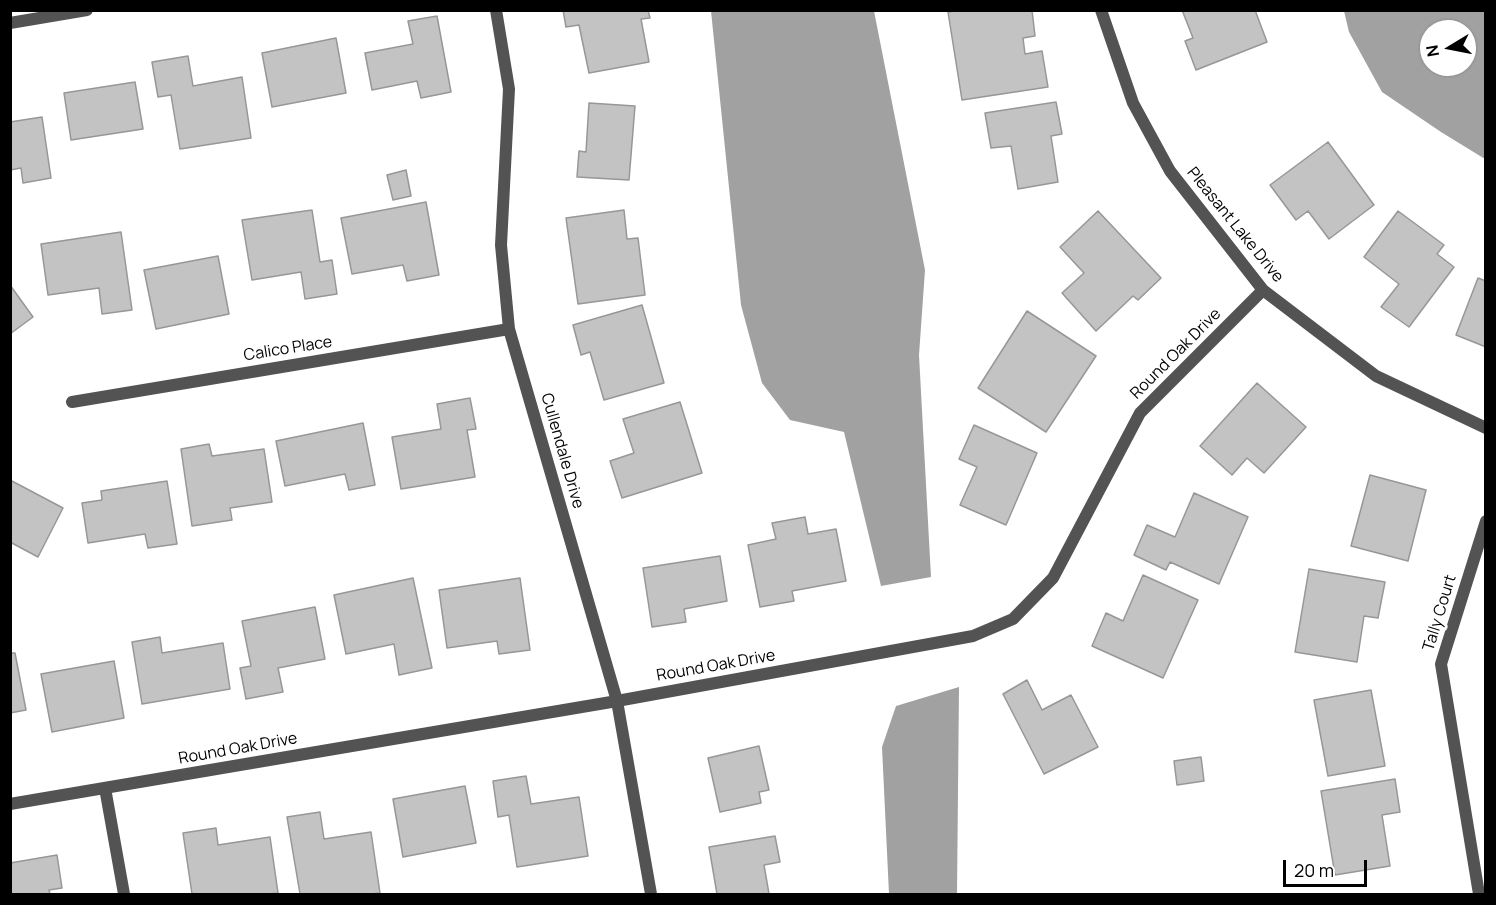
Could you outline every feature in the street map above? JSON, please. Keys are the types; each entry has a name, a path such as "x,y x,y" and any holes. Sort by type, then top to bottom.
{"street":[{"path":"10,23 87,10"},
{"name":"Cullendale Drive","path":"496,10 509,89 501,245 509,329 617,700 651,894"},
{"name":"Pleasant Lake Drive","path":"1101,10 1133,103 1170,171 1263,290 1376,376 1485,428"},
{"name":"Round Oak Drive","path":"10,804 617,700 973,636 1013,619 1053,578 1140,413 1263,290"},
{"name":"Calico Place","path":"72,402 509,329"},
{"name":"Tally Court","path":"1479,894 1441,664 1485,521"},
{"path":"105,788 124,894"}],"shaded area":[{"path":"711,11 874,11 925,270 919,355 931,577 881,586 844,432 790,420 762,383 741,305"},
{"path":"1344,11 1485,11 1485,159 1382,92 1349,32"},
{"path":"959,687 957,894 889,894 882,747 896,706"}],"building":[{"path":"563,10 648,10 650,18 641,19 649,62 589,73 579,25 566,27"},
{"path":"1032,10 1035,36 1023,38 1025,54 1042,51 1048,87 962,100 948,12"},
{"path":"1182,10 1255,10 1267,42 1196,70 1185,41 1193,38"},
{"path":"437,16 451,92 421,98 417,81 372,90 365,53 413,44 408,21"},
{"path":"336,38 346,93 272,107 262,53"},
{"path":"188,56 193,86 242,77 251,138 180,149 171,95 158,97 152,62"},
{"path":"135,82 143,129 71,140 64,93"},
{"path":"1056,102 1062,134 1051,136 1058,182 1018,189 1011,146 991,148 985,113"},
{"path":"589,103 635,106 629,180 577,177 579,151 586,152"},
{"path":"42,117 51,178 23,183 21,168 10,170 10,122"},
{"path":"1328,142 1374,205 1329,239 1308,211 1296,220 1270,185"},
{"path":"406,170 411,196 393,200 387,175"},
{"path":"426,202 439,275 407,281 403,265 352,274 341,218"},
{"path":"312,210 320,262 332,260 337,294 305,299 301,272 252,280 242,220"},
{"path":"624,210 627,239 638,238 645,295 578,304 566,218"},
{"path":"1098,211 1161,278 1138,300 1133,296 1096,331 1062,293 1084,273 1060,247"},
{"path":"1398,211 1444,245 1437,254 1454,267 1409,327 1381,307 1399,284 1364,257"},
{"path":"121,232 132,310 102,314 99,288 48,295 41,244"},
{"path":"218,256 229,314 156,329 144,270"},
{"path":"1478,278 1486,281 1486,347 1456,335"},
{"path":"10,285 33,317 10,334"},
{"path":"642,305 664,383 604,400 590,352 581,355 573,325"},
{"path":"1027,311 1096,356 1046,432 978,388"},
{"path":"1257,383 1306,427 1264,473 1247,458 1232,475 1200,446"},
{"path":"470,398 476,429 467,430 475,477 401,489 392,437 441,429 437,404"},
{"path":"680,402 702,473 622,498 610,461 634,453 623,419"},
{"path":"363,423 375,485 349,490 345,474 285,486 276,441"},
{"path":"974,425 1037,453 1006,525 960,505 977,467 959,459"},
{"path":"209,444 212,456 264,449 272,502 230,508 232,520 192,526 181,449"},
{"path":"1370,475 1426,490 1408,561 1351,546"},
{"path":"10,480 63,508 38,557 10,542"},
{"path":"167,481 177,544 148,548 145,534 88,543 82,503 102,500 101,491"},
{"path":"1194,493 1248,517 1219,584 1170,562 1166,570 1134,555 1147,525 1175,537"},
{"path":"805,517 808,534 836,529 846,581 792,591 794,601 760,607 748,545 776,539 772,523"},
{"path":"720,556 727,601 684,609 686,622 652,627 643,568"},
{"path":"1309,569 1385,582 1378,618 1364,616 1357,662 1295,652"},
{"path":"1143,575 1198,600 1163,678 1092,646 1106,613 1123,621"},
{"path":"413,578 432,668 399,675 394,644 346,654 334,595"},
{"path":"520,578 530,650 499,654 497,641 447,648 439,590"},
{"path":"315,607 325,659 278,668 283,692 246,699 240,668 251,666 242,621"},
{"path":"160,637 162,653 223,643 230,689 142,704 132,642"},
{"path":"10,653 15,653 26,710 10,713"},
{"path":"114,661 124,718 52,732 41,674"},
{"path":"1027,680 1042,710 1071,695 1098,747 1044,774 1003,694"},
{"path":"1371,690 1385,766 1328,776 1314,700"},
{"path":"759,746 769,790 759,792 761,803 720,812 708,758"},
{"path":"1201,757 1204,781 1177,785 1174,761"},
{"path":"526,776 531,804 579,797 588,856 517,867 509,815 498,817 493,781"},
{"path":"1395,779 1400,812 1382,815 1390,866 1335,875 1321,791"},
{"path":"465,786 476,843 403,857 393,799"},
{"path":"320,812 324,839 371,832 380,893 300,894 287,817"},
{"path":"216,828 218,845 270,837 278,893 192,894 183,833"},
{"path":"775,836 780,862 764,865 769,894 717,894 709,847"},
{"path":"57,855 62,888 49,890 50,894 10,894 10,863"}]}
